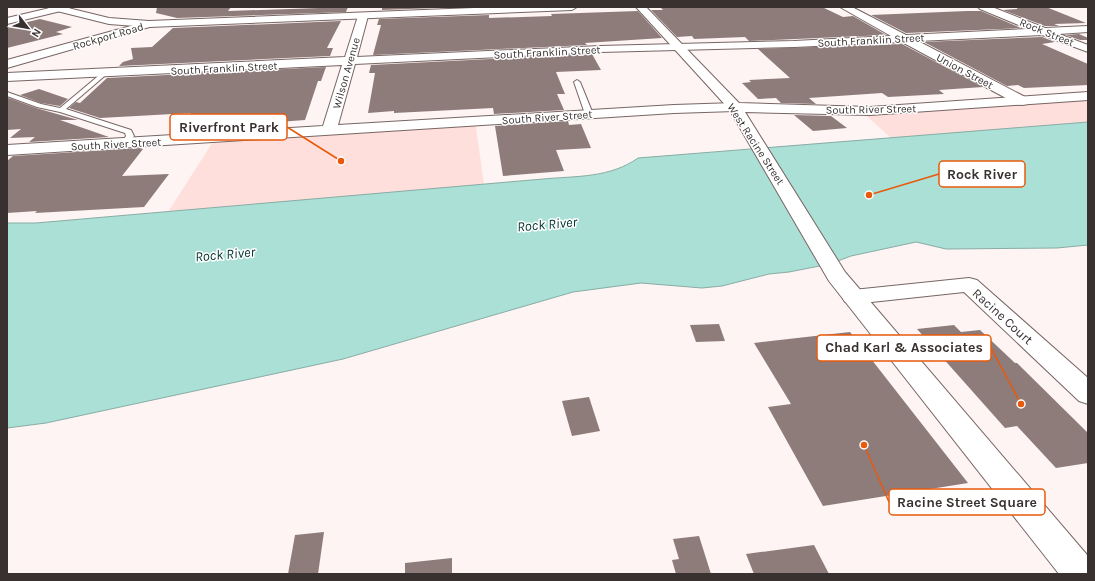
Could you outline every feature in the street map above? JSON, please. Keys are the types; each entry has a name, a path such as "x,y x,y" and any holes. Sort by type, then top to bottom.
{"street":[{"path":"7,21 59,8 109,21 149,24 572,7"},
{"name":"West Racine Street","path":"642,7 735,108 837,276 1081,574"},
{"name":"Union Street","path":"845,7 1022,101"},
{"name":"Rock Street","path":"983,7 1088,49"},
{"name":"Rockport Road","path":"7,64 194,11"},
{"name":"Wilson Avenue","path":"329,131 363,16"},
{"name":"South Franklin Street","path":"7,77 679,46 794,44 1088,29"},
{"name":"South River Street","path":"7,150 329,131 674,108 870,111 1088,96"},
{"name":"Racine Court","path":"853,297 969,285 1088,394"}],"lane":[{"path":"61,110 105,73"},
{"path":"577,82 589,114"},
{"path":"7,94 39,106 61,110 128,132 130,136 126,143"}],"shaded area":[{"path":"1088,96 1088,122 891,138 861,111"},
{"path":"475,121 484,184 168,212 216,137"}],"water":[{"path":"1088,122 1088,245 1057,248 946,249 916,242 851,256 830,264 789,272 769,274 722,286 702,288 641,283 573,292 343,359 46,423 7,428 7,223 36,223 592,175 604,173 627,165 638,158"}],"building":[{"path":"157,7 231,7 228,11 348,7 346,12 177,18 156,13"},
{"path":"382,7 461,7 382,10"},
{"path":"688,7 822,7 843,17 853,16 886,35 749,41 745,37 694,39 692,36 677,37 651,10"},
{"path":"1018,7 1046,7 1086,23 1054,24 1059,26 1045,26 1003,10 1017,9"},
{"path":"638,11 662,38 585,43 587,45 373,55 381,25 377,25 379,19 489,15 489,18"},
{"path":"981,11 1021,28 906,33 871,15"},
{"path":"40,19 72,27 56,32 63,34 7,48 7,27"},
{"path":"341,21 327,48 333,48 330,56 119,66 123,62 133,59 131,48 152,47 173,28"},
{"path":"1079,34 1088,38 1088,40 1080,40 1066,35"},
{"path":"1042,37 1055,42 1042,44 1088,64 1088,85 1024,88 1018,85 1007,86 924,42"},
{"path":"902,44 983,87 939,90 944,94 888,97 882,93 809,98 816,104 781,103 776,98 758,99 742,83 751,82 749,80 790,78 758,49"},
{"path":"592,54 601,70 556,72 565,94 557,94 564,110 494,114 493,108 368,113 375,73 369,73 371,65"},
{"path":"326,67 321,81 318,81 305,120 252,124 254,121 180,128 191,113 100,118 69,108 76,102 80,103 107,78"},
{"path":"39,89 68,99 60,106 41,103 20,95"},
{"path":"9,98 36,108 78,120 60,120 109,137 29,142 35,137 10,138 21,129 7,130 7,99"},
{"path":"794,115 831,116 847,128 813,131"},
{"path":"568,121 569,125 581,124 591,148 556,150 564,171 503,176 495,126"},
{"path":"143,149 122,176 169,174 144,207 35,213 37,211 7,213 7,161 13,156"},
{"path":"719,324 725,341 696,342 690,325"},
{"path":"954,325 961,332 980,330 1015,363 1017,363 1088,433 1088,463 1056,468 1017,426 1005,428 917,329"},
{"path":"850,332 968,483 823,506 768,407 791,404 754,343"},
{"path":"589,397 600,431 572,436 562,401"},
{"path":"324,532 318,574 288,574 295,535"},
{"path":"699,536 711,574 676,574 672,560 679,559 673,539"},
{"path":"814,545 829,574 754,574 746,554"},
{"path":"452,558 452,574 405,574 405,563"}],"place":[{"name":"Riverfront Park","path":"341,161"},
{"name":"Rock River","path":"869,195"},
{"name":"Chad Karl & Associates","path":"1021,404"},
{"name":"Racine Street Square","path":"864,445"}]}
